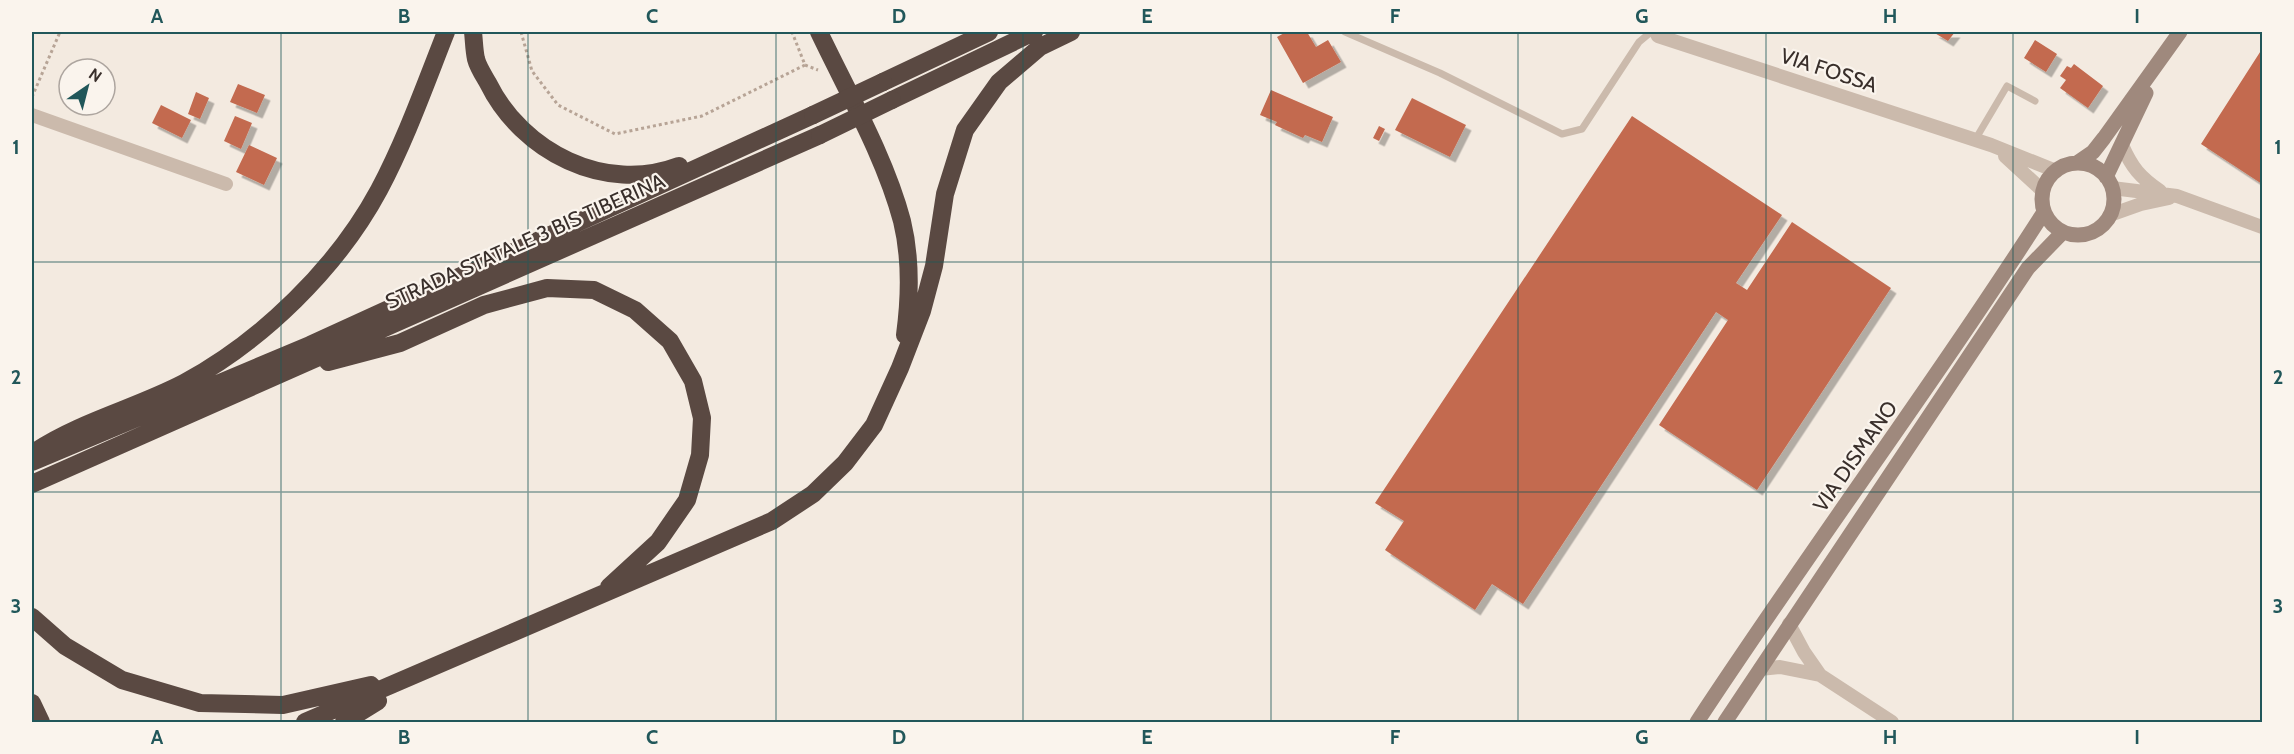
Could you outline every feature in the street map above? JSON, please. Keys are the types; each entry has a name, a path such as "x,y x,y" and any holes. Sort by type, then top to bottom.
{"highway":[{"path":"32,454 58,437 183,383 229,356 274,320 315,278 349,236 378,192 409,126 446,32"},
{"path":"473,32 476,59 497,102 528,136 567,162 609,175 663,172 813,115"},
{"path":"819,32 887,175 902,222 908,263 909,308 900,368"},
{"name":"STRADA STATALE 3 BIS TIBERINA","path":"32,462 310,345 989,32"},
{"name":"STRADA STATALE 3 BIS TIBERINA","path":"32,484 820,135 1034,32"},
{"path":"305,723 772,521 813,494 845,463 874,425 900,368 922,311 934,266 945,194 965,130 999,82 1040,47 1071,32"},
{"path":"276,375 400,343 483,305 548,288 594,290 635,310 669,341 693,381 702,418 700,455 687,500 658,542 599,597"},
{"path":"32,617 65,646 122,680 200,703 283,705 420,674"},
{"path":"344,723 420,674"},
{"path":"32,703 41,723"}],"main road":[{"path":"2077,163 2092,152 2104,138 2180,32"},
{"path":"2109,182 2088,165 2077,163 2066,165 2048,179 2043,190 2044,212 2055,227 2073,235 2085,235 2104,224 2113,206 2109,182 2122,145 2160,62"},
{"name":"VIA DISMANO","path":"1697,723 1757,631 1903,425 2044,212"},
{"name":"VIA DISMANO","path":"1725,723 2028,268 2063,232"}],"street":[{"name":"VIA FOSSA","path":"1656,32 1658,36 1991,145 2056,171"},
{"path":"32,115 226,184"},
{"name":"VIA FOSSA","path":"1991,145 2016,164 2043,190"},
{"path":"2122,145 2130,164 2142,178 2171,195"},
{"path":"2109,182 2171,195 2262,227"},
{"path":"2110,215 2171,195"},
{"path":"1789,624 1820,675 1892,723"},
{"path":"1760,669 1780,667 1820,675"}],"lane":[{"path":"1345,32 1440,73 1562,134 1582,129 1639,42 1652,32"},
{"path":"1975,140 2007,86 2035,101"}],"path":[{"path":"32,97 60,32"},
{"path":"521,32 532,70 558,105 615,134 702,116 805,65 792,32"}],"building":[{"path":"1286,32 1307,32 1316,47 1328,40 1341,62 1303,83 1277,37"},
{"path":"1933,32 1955,32 1948,41"},
{"path":"2035,40 2057,54 2046,72 2024,58"},
{"path":"2262,49 2262,184 2201,144"},
{"path":"2074,64 2103,86 2088,108 2060,88 2066,80 2060,76 2067,66 2071,68"},
{"path":"238,84 265,95 257,113 230,102"},
{"path":"1271,90 1333,117 1322,142 1305,135 1303,138 1275,125 1277,122 1260,115"},
{"path":"196,92 209,98 200,119 188,114"},
{"path":"1412,98 1466,125 1450,157 1395,130"},
{"path":"161,105 191,120 182,138 152,123"},
{"path":"235,116 252,123 241,149 224,141"},
{"path":"1632,116 1782,215 1736,283 1747,290 1792,222 1891,288 1757,490 1659,425 1728,320 1716,312 1523,604 1492,584 1475,610 1385,550 1404,521 1375,503"},
{"path":"1379,126 1385,129 1379,141 1373,138"},
{"path":"249,145 277,158 264,185 236,172"}]}
